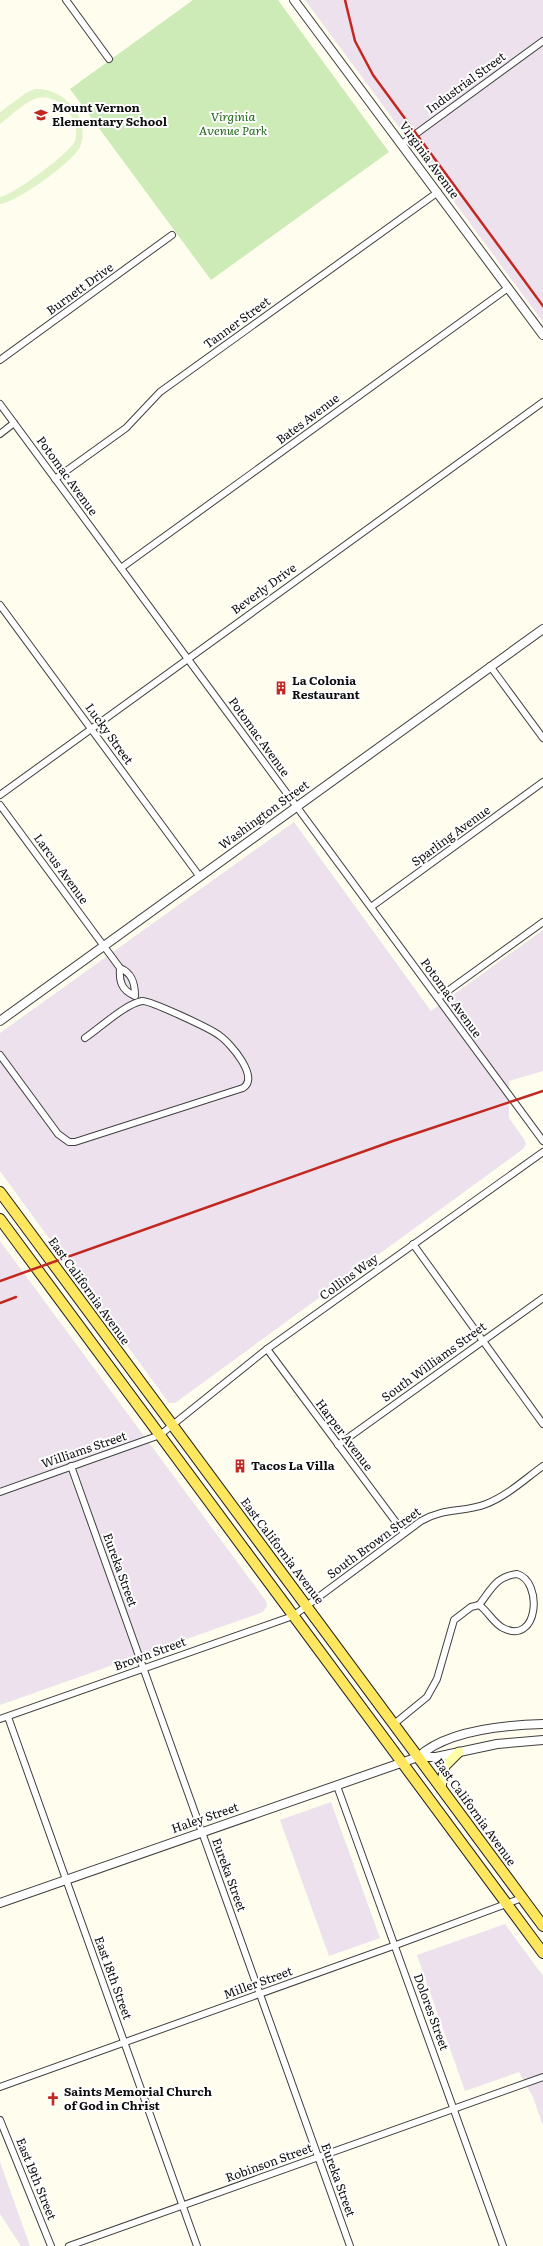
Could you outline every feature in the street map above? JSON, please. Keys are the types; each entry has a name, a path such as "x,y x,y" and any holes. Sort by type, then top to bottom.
{"main road":[{"name":"East California Avenue","path":"0,1192 543,1926"},
{"path":"0,1219 543,1953"},
{"path":"441,1787 445,1766 459,1752"}],"street":[{"path":"66,0 110,60"},
{"name":"Virginia Avenue","path":"294,0 543,335"},
{"name":"Industrial Street","path":"402,144 543,41"},
{"name":"Tanner Street","path":"55,479 126,428 160,392 438,192"},
{"name":"Burnett Drive","path":"0,360 172,235"},
{"name":"Bates Avenue","path":"121,568 508,288"},
{"name":"Beverly Drive","path":"0,795 543,402"},
{"name":"Potomac Avenue","path":"0,404 543,1141"},
{"path":"0,434 14,423"},
{"name":"Lucky Street","path":"0,605 200,876"},
{"name":"Washington Street","path":"0,1022 543,629"},
{"path":"490,666 543,738"},
{"name":"Sparling Avenue","path":"371,907 543,782"},
{"name":"Larcus Avenue","path":"0,806 120,968 125,970 134,982 135,996"},
{"path":"438,998 543,922"},
{"path":"120,968 120,980 122,986 135,996 138,1002"},
{"path":"0,1055 58,1134 69,1142 75,1142 243,1088 247,1084 248,1074 246,1069 222,1037 146,1001 138,1002 85,1038"},
{"name":"Collins Way","path":"172,1425 267,1349 543,1152"},
{"path":"413,1244 543,1424"},
{"name":"South Williams Street","path":"338,1445 543,1298"},
{"name":"Harper Avenue","path":"267,1349 404,1533"},
{"name":"Williams Street","path":"0,1492 160,1435 172,1425"},
{"name":"Eureka Street","path":"71,1466 350,2246"},
{"name":"South Brown Street","path":"306,1606 421,1521 440,1512 476,1507 492,1501 543,1466"},
{"path":"394,1724 417,1708 430,1694 437,1679 454,1620 471,1607 479,1604 489,1589 505,1576 517,1574 525,1576 537,1586"},
{"path":"479,1604 498,1625 509,1631 523,1629 530,1625 541,1613"},
{"name":"Brown Street","path":"0,1720 293,1616 306,1606"},
{"name":"East 18th Street","path":"8,1717 197,2246"},
{"path":"418,1757 430,1747 474,1732 501,1726 543,1724"},
{"path":"418,1757 436,1757 497,1744 543,1740"},
{"name":"Haley Street","path":"0,1903 202,1831 418,1757"},
{"name":"Dolores Street","path":"337,1786 504,2246"},
{"name":"Miller Street","path":"0,2087 507,1905 522,1898"},
{"name":"Robinson Street","path":"69,2246 543,2077"},
{"name":"East 19th Street","path":"0,2120 51,2246"}],"shaded area":[{"path":"305,0 543,0 543,322"},
{"path":"294,822 431,1011 543,930 543,1071 509,1081 509,1118 524,1139 526,1144 523,1149 175,1403 169,1403 0,1171 0,1033"},
{"path":"0,1241 266,1601 267,1606 263,1612 0,1705"},
{"path":"331,1802 380,1938 329,1956 280,1820"},
{"path":"505,1924 543,1976 543,2126 533,2097 519,2072 465,2091 417,1955"},
{"path":"0,2162 30,2246 21,2246 0,2214"}],"green space":[{"name":"Virginia Avenue Park","path":"193,0 278,0 389,152 211,280 70,89"},
{"path":"35,89 56,93 72,106 82,125 83,136 80,147 67,162 44,180 18,197 0,204 0,197 16,190 28,182 63,155 75,141 75,125 72,117 61,104 53,99 45,97 37,98 27,103 0,124 0,112 26,93"}],"railway":[{"path":"345,0 355,41 373,75 543,306"},
{"path":"0,1281 393,1141 543,1091"},
{"path":"0,1303 16,1297"}],"place":[{"name":"Mount Vernon Elementary School","path":"41,115"},
{"name":"La Colonia Restaurant","path":"281,688"},
{"name":"Tacos La Villa","path":"240,1466"},
{"name":"Saints Memorial Church of God in Christ","path":"53,2099"}]}
